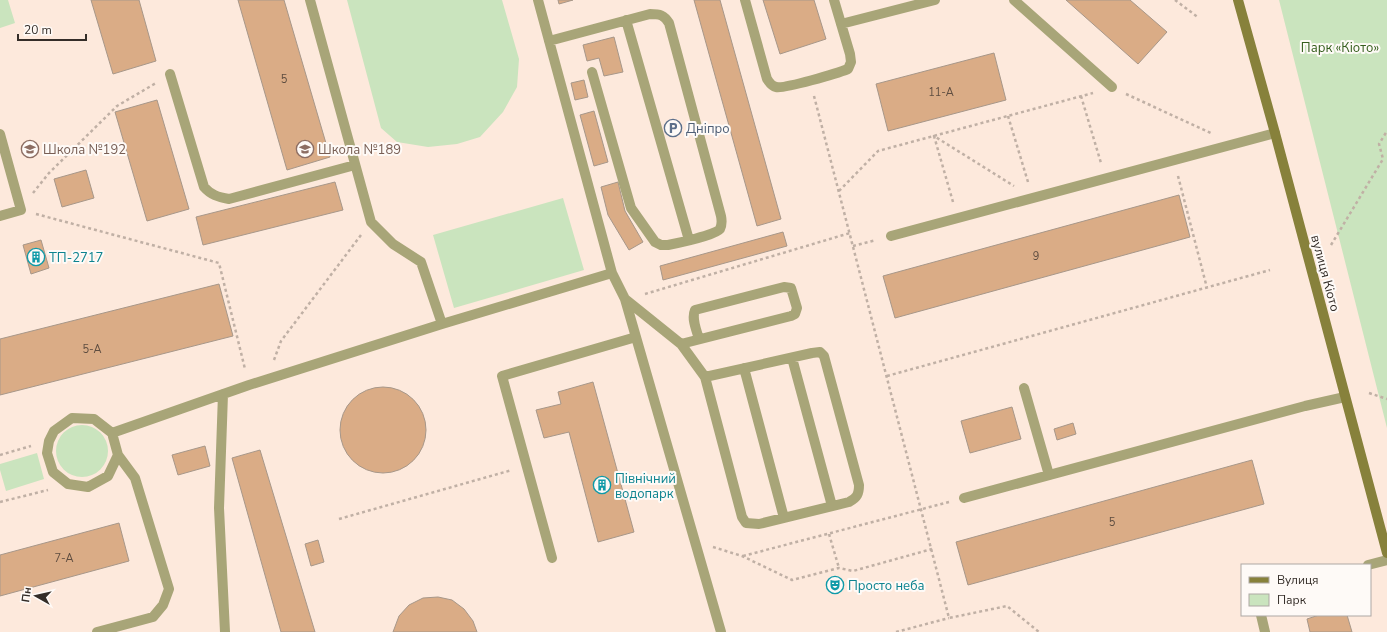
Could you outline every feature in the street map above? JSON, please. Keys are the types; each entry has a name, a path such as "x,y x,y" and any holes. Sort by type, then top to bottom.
{"street":[{"name":"вулиця Кіото","path":"1238,0 1387,552"}],"lane":[{"path":"310,0 371,222 393,244 421,262 442,324"},
{"path":"538,0 612,274 625,299 721,632"},
{"path":"744,0 767,79 771,85 777,88 848,69 851,62 850,54 834,0"},
{"path":"841,24 935,0"},
{"path":"1014,0 1112,88"},
{"path":"549,41 650,14 658,14 665,17 669,23 722,216 722,224 719,230 712,234 668,245 661,245 655,242 631,208 592,72"},
{"path":"626,20 689,240"},
{"path":"170,74 204,187 209,193 218,197 229,199 355,165"},
{"path":"891,236 1275,133"},
{"path":"0,134 21,210 0,216"},
{"path":"112,433 267,379 442,324 612,274"},
{"path":"682,344 795,314 797,308 791,288 784,287 695,310 693,318 699,339"},
{"path":"625,299 682,344 705,377 742,517 746,523 759,524 855,499 859,493 859,485 828,368 824,356 820,352 705,377"},
{"path":"552,558 502,376 636,337"},
{"path":"792,358 832,506"},
{"path":"744,368 784,518"},
{"path":"1024,388 1049,475"},
{"path":"223,394 219,508 226,632"},
{"path":"964,498 1306,406 1345,397"},
{"path":"97,632 153,617 163,604 169,589 135,478 118,455 112,433 94,419 72,418 54,431 49,441 47,453 53,472 68,484 88,487 108,476 118,455"},
{"path":"1371,564 1387,560"},
{"path":"1261,616 1265,632"}],"path":[{"path":"1175,0 1199,18"},
{"path":"170,74 117,106 49,173 21,210 219,263 249,385"},
{"path":"810,80 949,618"},
{"path":"839,191 878,151 1112,88 1237,144"},
{"path":"1081,96 1105,179"},
{"path":"1008,116 1033,198"},
{"path":"1331,245 1383,159 1379,144 1387,131"},
{"path":"934,136 1033,198"},
{"path":"934,136 957,218"},
{"path":"1174,161 1207,288"},
{"path":"267,379 281,341 371,222"},
{"path":"625,299 850,233"},
{"path":"853,246 891,236"},
{"path":"887,376 1270,270"},
{"path":"1370,393 1387,399"},
{"path":"0,455 49,441"},
{"path":"340,519 527,465"},
{"path":"0,502 68,484"},
{"path":"742,556 964,498"},
{"path":"829,534 839,568"},
{"path":"695,541 742,556 792,580 839,568 853,571 932,549"},
{"path":"896,632 949,618 1007,606 1038,632"}],"green space":[{"path":"0,0 8,0 15,23 0,28"},
{"path":"347,0 502,0 519,59 517,87 503,112 480,137 457,144 428,147 397,142 381,128"},
{"name":"Парк «Кіото»","path":"1279,0 1387,0 1387,428"},
{"path":"563,198 584,270 454,308 433,235"},
{"path":"82,425 92,427 100,433 106,441 108,451 106,461 100,469 92,475 82,477 72,475 64,469 58,461 56,451 58,441 64,433 72,427"},
{"path":"37,453 44,479 6,491 0,470 0,464"}],"building":[{"path":"91,0 139,0 156,61 113,74"},
{"path":"238,0 284,0 330,157 287,170"},
{"path":"558,0 573,0 559,4"},
{"path":"694,0 720,0 781,219 757,226"},
{"path":"763,0 814,0 826,39 780,54"},
{"path":"1066,0 1130,0 1167,32 1138,64"},
{"path":"614,37 623,72 604,76 599,58 587,61 583,45"},
{"path":"994,53 1006,100 888,131 876,84"},
{"path":"584,80 588,97 575,100 571,83"},
{"path":"157,100 189,209 147,221 115,112"},
{"path":"594,111 608,162 594,166 580,115"},
{"path":"86,170 94,198 62,207 54,179"},
{"path":"335,182 343,210 203,245 196,217"},
{"path":"618,182 625,211 643,242 629,250 608,215 601,187"},
{"path":"1179,195 1190,237 895,318 883,276"},
{"path":"783,232 787,246 663,280 660,266"},
{"name":"ТП-2717","path":"41,240 49,268 31,274 23,245"},
{"path":"219,284 233,336 0,395 0,339"},
{"name":"Північний водопарк","path":"593,382 634,532 598,542 569,432 544,438 536,410 561,404 558,392"},
{"path":"383,387 399,391 413,400 422,414 426,430 422,446 413,460 399,469 383,473 367,469 353,460 344,446 340,430 344,414 353,400 367,391"},
{"path":"1012,407 1021,439 970,453 961,421"},
{"path":"1073,423 1076,434 1057,440 1054,429"},
{"path":"205,446 210,466 178,475 172,455"},
{"path":"260,450 315,632 281,632 232,458"},
{"path":"1252,460 1264,504 968,585 956,542"},
{"path":"119,523 129,561 0,596 0,555"},
{"path":"318,540 324,562 311,566 305,544"},
{"path":"438,597 452,600 464,609 473,621 477,632 393,632 399,616 409,605 423,598"},
{"path":"1316,616 1347,616 1352,632 1310,632 1307,619"}],"place":[{"name":"Дніпро","path":"673,128"},
{"name":"Школа №192","path":"30,149"},
{"name":"Школа №189","path":"305,149"},
{"name":"ТП-2717","path":"36,257"},
{"name":"Північний водопарк","path":"602,485"},
{"name":"Просто неба","path":"835,585"}]}
